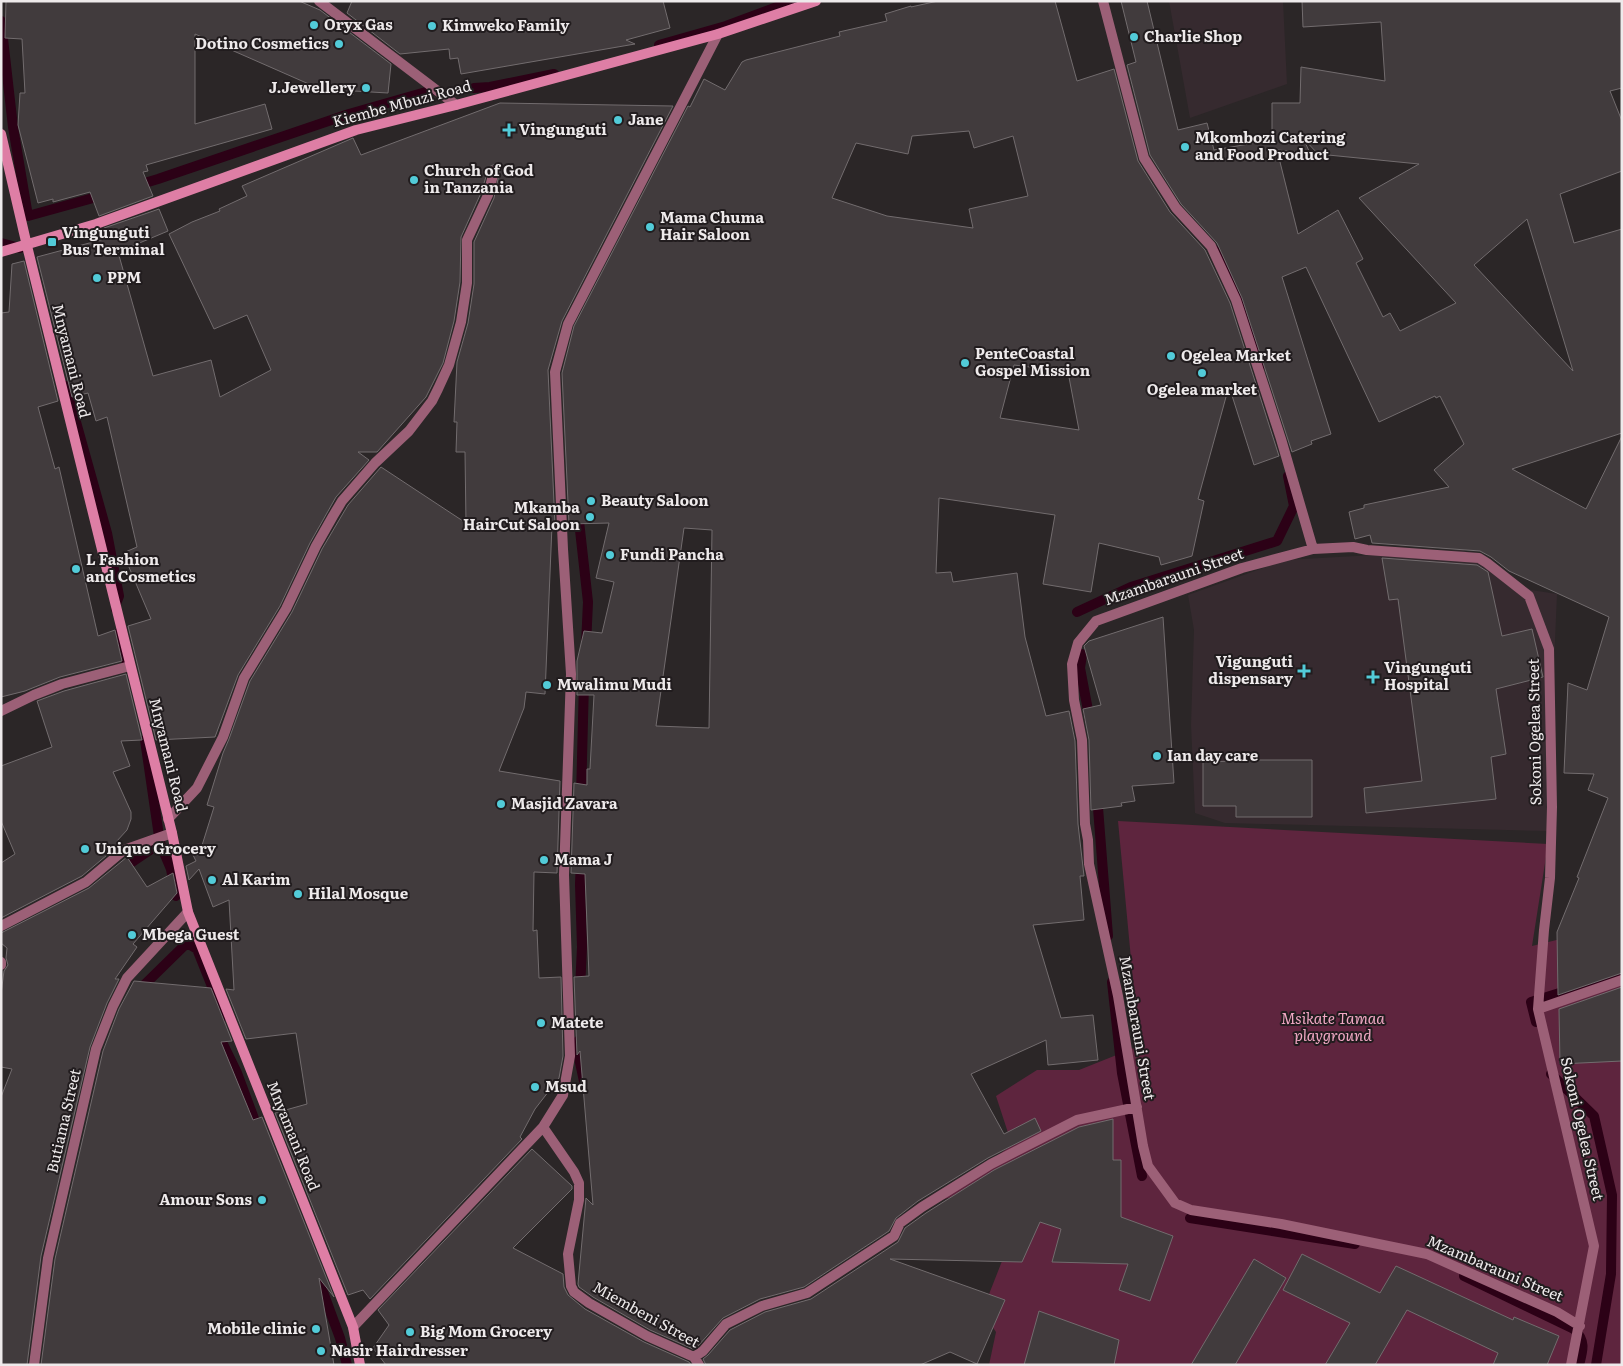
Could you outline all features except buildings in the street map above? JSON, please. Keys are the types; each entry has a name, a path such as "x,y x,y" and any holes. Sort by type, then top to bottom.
{"street":[{"path":"319,1 456,105"},
{"name":"Kiembe Mbuzi Road","path":"1,252 96,224 356,130 718,34 816,1"},
{"path":"1103,1 1144,158 1176,208 1210,246 1236,300 1281,439 1313,549"},
{"path":"354,1327 543,1127 563,1094 570,1056 564,874 571,674 555,372 568,324 718,34"},
{"name":"Mnyamani Road","path":"1,134 172,832 188,912 354,1327 360,1365"},
{"path":"168,819 197,788 223,737 244,678 286,610 316,546 342,501 375,463 409,431 432,401 450,365 461,322 467,283 467,240 488,194 494,171"},
{"name":"Sokoni Ogelea Street","path":"1313,549 1353,547 1367,550 1479,558 1529,596 1549,650 1552,807 1550,878 1538,1009 1594,1246 1580,1326"},
{"name":"Mzambarauni Street","path":"1313,549 1242,568 1096,621 1078,643 1072,664 1074,700 1082,740 1085,824 1089,864 1118,996 1148,1166 1175,1203 1191,1210 1281,1224 1427,1254 1557,1312 1580,1326"},
{"path":"1,711 62,684 130,666"},
{"path":"1,926 86,882 124,850 172,832"},
{"name":"Butiama Street","path":"34,1365 48,1258 96,1049 112,1006 127,978 188,912"},
{"path":"1538,1009 1622,980"},
{"path":"696,1361 726,1324 762,1306 807,1293 894,1236 900,1224 922,1207 990,1164 1078,1120 1137,1107"},
{"name":"Miembeni Street","path":"543,1127 574,1172 579,1183 579,1200 568,1254 571,1286 574,1292 647,1336 696,1361"},
{"path":"1571,1365 1580,1326"}],"shaded area":[{"path":"1169,1 1283,1 1287,84 1190,118"},
{"name":"Vingunguti Hospital","path":"1463,550 1531,590 1557,594 1547,831 1225,823 1195,813 1191,725 1194,630 1188,595 1285,560"}],"green space":[{"name":"Msikate Tamaa playground","path":"1118,821 1548,844 1532,946 1622,924 1622,1365 989,1365 996,1332 982,1312 1004,1256 961,1195 935,1201 1012,1145 996,1096 1037,1070 1079,1070 1134,1048 1142,1047 1136,1012"}],"waterway":[{"path":"659,45 726,26 793,1"},
{"path":"1,21 13,127 28,216 104,195"},
{"path":"474,88 490,87 554,74"},
{"path":"135,186 349,114 433,90"},
{"path":"1,243 20,248"},
{"path":"1213,249 1227,263 1262,365"},
{"path":"66,386 107,533 119,596 116,609"},
{"path":"1077,612 1131,587 1277,541 1294,506 1288,476"},
{"path":"578,512 588,602 586,645"},
{"path":"119,633 121,647 116,655 120,653 122,648 124,658"},
{"path":"1082,654 1080,668 1090,721"},
{"path":"581,797 584,682"},
{"path":"145,740 160,843"},
{"path":"1097,795 1108,936"},
{"path":"120,870 160,843 171,869 176,896"},
{"path":"580,989 582,947 581,861"},
{"path":"137,992 187,943 197,949 221,1009 219,1036 237,1073 259,1132"},
{"path":"1572,989 1622,976"},
{"path":"1112,982 1122,1073 1142,1176"},
{"path":"1536,1022 1531,1002 1569,990"},
{"path":"578,1041 578,1053 585,1086"},
{"path":"1551,1074 1594,1116 1612,1195 1611,1274 1596,1365"},
{"path":"1190,1218 1355,1244"},
{"path":"316,1273 340,1338 347,1365"},
{"path":"1464,1276 1574,1329 1582,1342 1582,1355 1579,1365"}],"place":[{"name":"Oryx Gas","path":"314,25"},
{"name":"Kimweko Family","path":"432,26"},
{"name":"Charlie Shop","path":"1134,37"},
{"name":"Dotino Cosmetics","path":"339,44"},
{"name":"J.Jewellery","path":"366,88"},
{"name":"Jane","path":"618,120"},
{"name":"Vingunguti","path":"509,130"},
{"name":"Mkombozi Catering and Food Product","path":"1185,147"},
{"name":"Church of God in Tanzania","path":"414,180"},
{"name":"Mama Chuma Hair Saloon","path":"650,227"},
{"name":"Vingunguti Bus Terminal","path":"52,242"},
{"name":"PPM","path":"97,278"},
{"name":"Ogelea Market","path":"1171,356"},
{"name":"PenteCoastal Gospel Mission","path":"965,363"},
{"name":"Ogelea market","path":"1202,373"},
{"name":"Beauty Saloon","path":"591,501"},
{"name":"Mkamba HairCut Saloon","path":"590,517"},
{"name":"Fundi Pancha","path":"610,555"},
{"name":"L Fashion and Cosmetics","path":"76,569"},
{"name":"Vigunguti dispensary","path":"1304,671"},
{"name":"Vingunguti Hospital","path":"1373,677"},
{"name":"Mwalimu Mudi","path":"547,685"},
{"name":"Ian day care","path":"1157,756"},
{"name":"Masjid Zavara","path":"501,804"},
{"name":"Unique Grocery","path":"85,849"},
{"name":"Mama J","path":"544,860"},
{"name":"Al Karim","path":"212,880"},
{"name":"Hilal Mosque","path":"298,894"},
{"name":"Mbega Guest","path":"132,935"},
{"name":"Matete","path":"541,1023"},
{"name":"Msud","path":"535,1087"},
{"name":"Amour Sons","path":"262,1200"},
{"name":"Mobile clinic","path":"316,1329"},
{"name":"Big Mom Grocery","path":"410,1332"},
{"name":"Nasir Hairdresser","path":"321,1351"}]}
